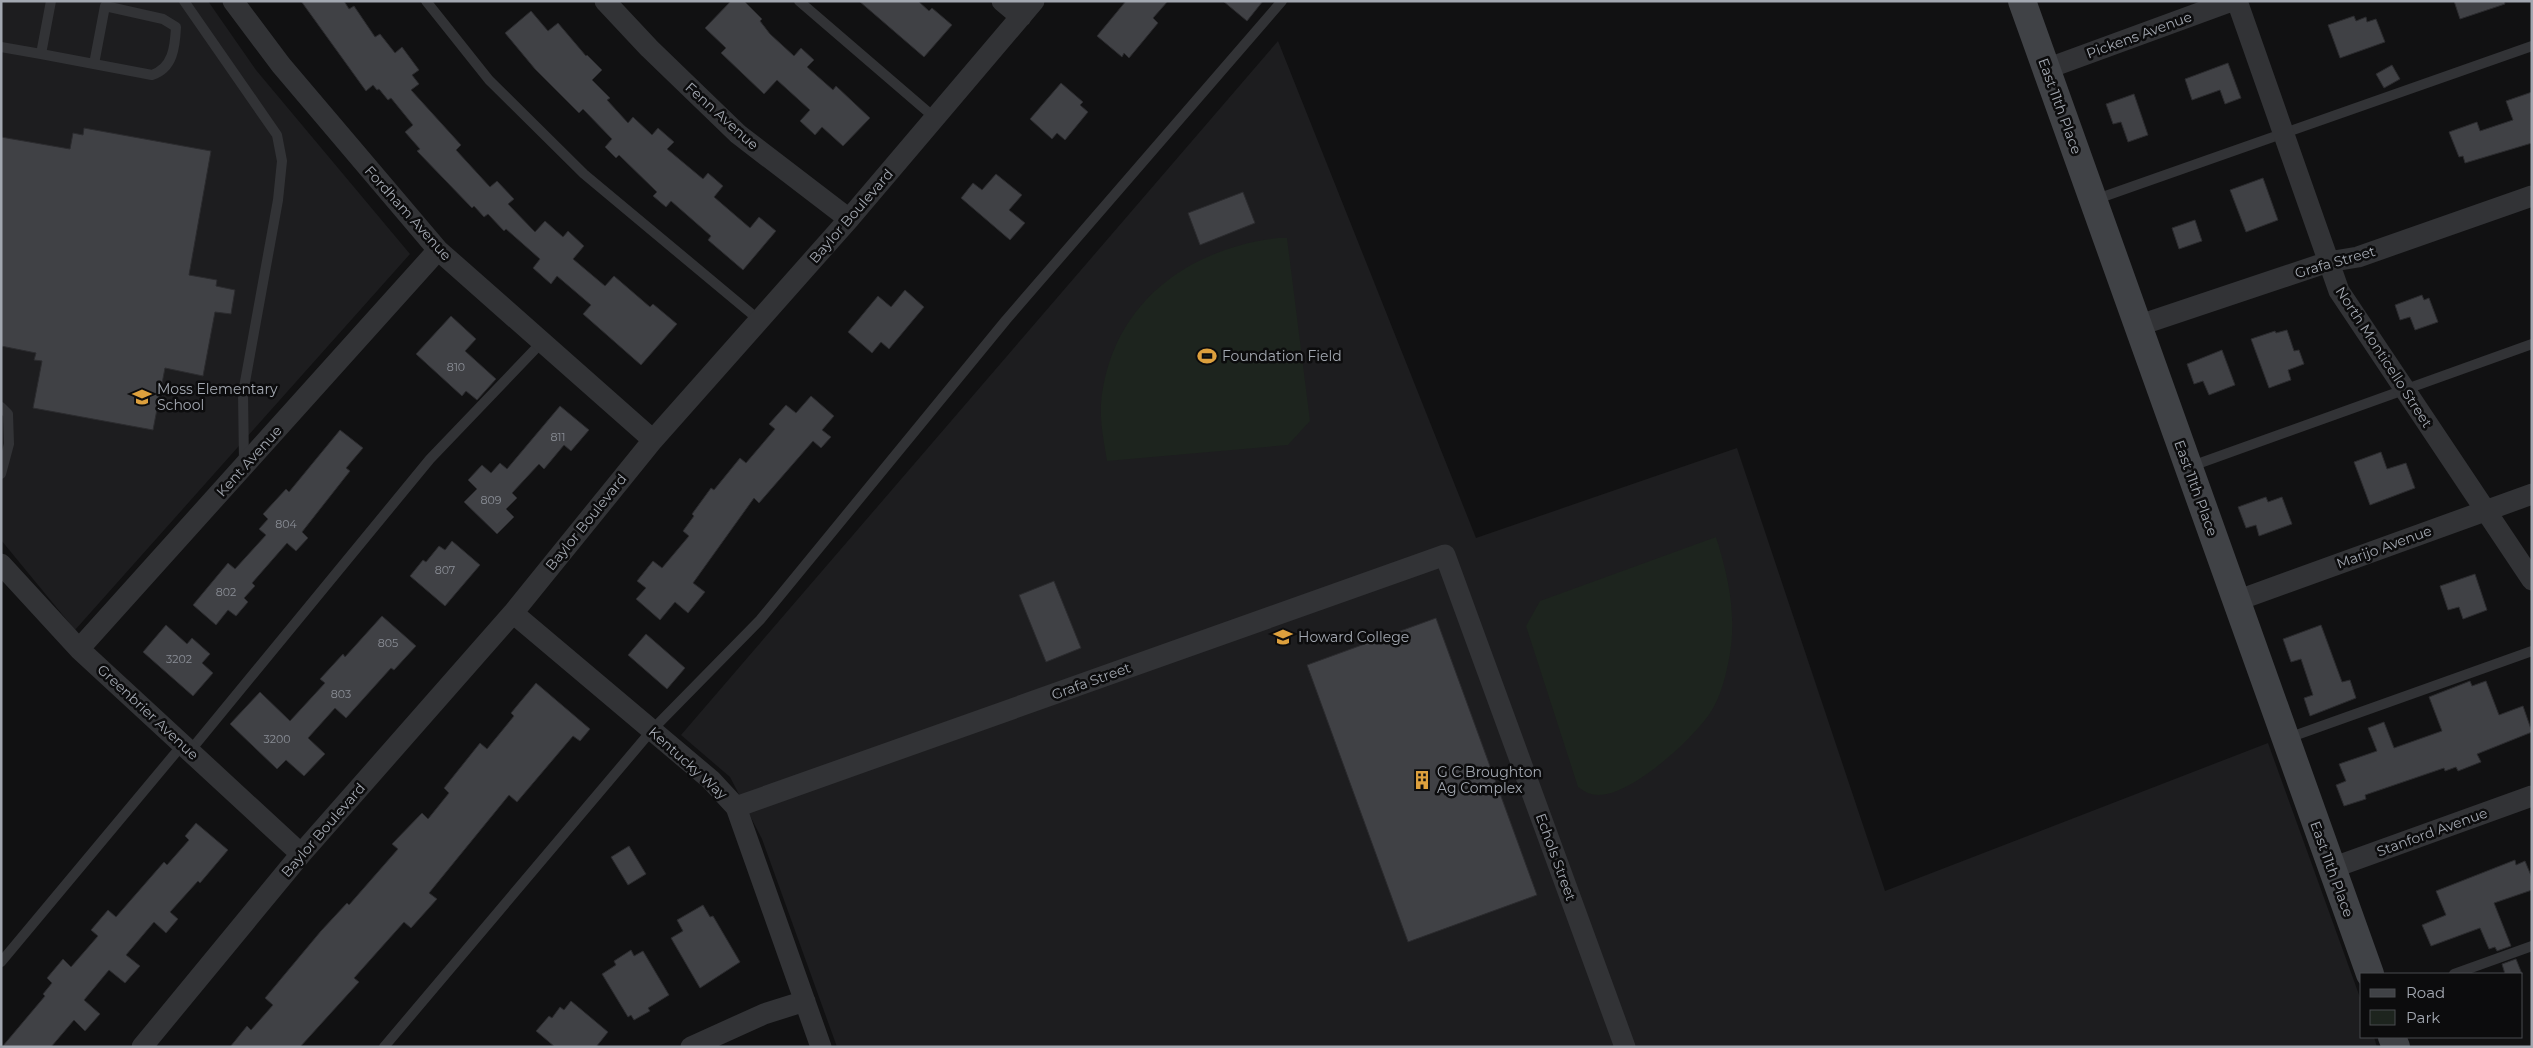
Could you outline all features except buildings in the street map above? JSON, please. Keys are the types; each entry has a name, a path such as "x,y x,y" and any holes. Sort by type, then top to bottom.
{"street":[{"name":"Fordham Avenue","path":"233,1 280,65 438,250 653,440"},
{"name":"Fenn Avenue","path":"605,1 649,48 738,134 849,219"},
{"path":"1002,1 1021,18"},
{"name":"Baylor Boulevard","path":"142,1047 301,854 513,613 653,440 849,219 1034,1"},
{"name":"East 11th Place","path":"2022,1 2370,973"},
{"name":"Pickens Avenue","path":"2046,69 2232,1"},
{"name":"North Monticello Street","path":"2237,1 2339,291 2484,511 2532,580"},
{"name":"Grafa Street","path":"2138,326 2328,262 2358,257 2532,196"},
{"name":"Kent Avenue","path":"79,649 438,250"},
{"name":"Marijo Avenue","path":"2236,601 2532,494"},
{"name":"Grafa Street","path":"736,807 1445,555"},
{"name":"Echols Street","path":"1445,555 1625,1047"},
{"name":"Greenbrier Avenue","path":"1,564 79,649 301,854"},
{"name":"Kentucky Way","path":"513,613 710,780 736,807 821,1047"},
{"name":"Stanford Avenue","path":"2332,868 2532,796"},
{"path":"691,1047 764,1014 805,1001"}],"lane":[{"path":"41,54 51,1"},
{"path":"184,1 278,135 282,161 278,200 243,393 244,466"},
{"path":"426,1 489,80 584,174 759,320"},
{"path":"799,1 934,118"},
{"path":"384,1047 652,730 760,620 1006,320 1282,1"},
{"path":"1,47 152,75 163,71 171,58 176,27 163,19 106,3 94,64"},
{"path":"2093,200 2532,46"},
{"path":"1,962 186,748 430,459 542,342"},
{"path":"2188,467 2532,344"},
{"path":"1,407 8,414 8,444 1,474"},
{"path":"2285,739 2532,651"},
{"path":"2457,973 2532,946"}],"shaded area":[{"name":"Moss Elementary School","path":"1,1 208,1 256,70 410,254 75,630 1,540"},
{"name":"Howard College","path":"1278,41 1476,538 1737,448 1885,891 2268,743 2360,997 2360,1038 2374,1038 2377,1047 837,1047 762,839 730,777 681,735"}],"green space":[{"name":"Foundation Field","path":"1287,238 1310,421 1288,445 1107,461 1101,404 1107,369 1119,338 1136,311 1158,288 1184,270 1212,255 1244,244"},
{"path":"1716,537 1731,599 1732,631 1727,670 1715,705 1704,722 1692,735 1662,763 1645,775 1628,786 1613,792 1599,795 1585,792 1578,787 1526,626 1540,601"}],"place":[{"name":"Foundation Field","path":"1207,356"},
{"name":"Moss Elementary School","path":"142,397"},
{"name":"Howard College","path":"1283,637"},
{"name":"G C Broughton Ag Complex","path":"1422,780"}]}
